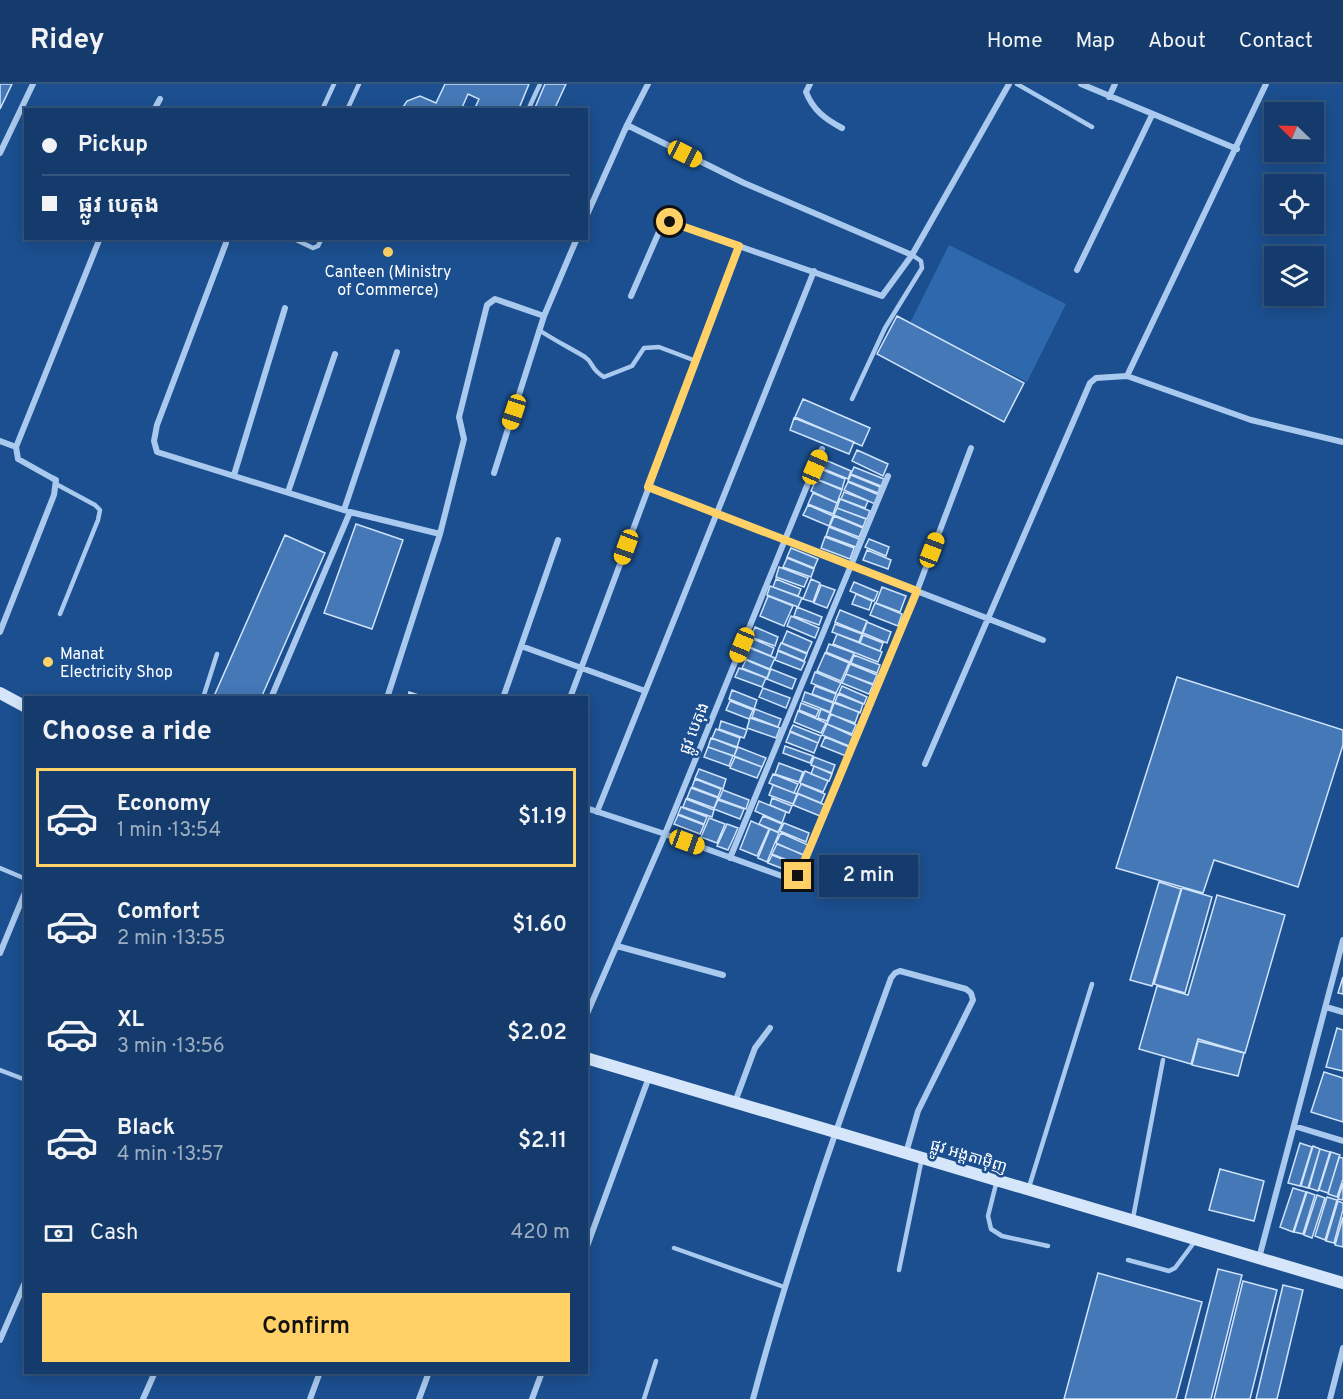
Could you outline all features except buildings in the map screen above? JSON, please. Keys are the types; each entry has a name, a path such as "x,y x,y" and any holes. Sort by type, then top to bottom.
{"street":[{"path":"0,153 33,84"},
{"path":"588,213 648,84"},
{"path":"810,84 806,92 811,105 827,120 842,128"},
{"path":"631,296 666,222 882,296 912,255 1009,84"},
{"path":"1081,84 1237,149"},
{"path":"1109,97 1115,84"},
{"path":"1126,376 1237,149 1266,84"},
{"path":"155,108 160,99"},
{"path":"1077,270 1152,115"},
{"path":"627,125 744,183 912,255"},
{"path":"0,632 54,495 56,484 56,480 18,459 16,447 99,240"},
{"path":"494,473 539,330 576,240"},
{"path":"226,243 157,425 154,441 157,452 347,511 440,534"},
{"path":"571,696 739,246"},
{"path":"597,812 814,271"},
{"path":"388,696 440,534 464,439 459,417 488,305 495,299 544,316"},
{"path":"234,475 285,308"},
{"path":"272,696 347,511 397,352"},
{"path":"288,492 335,354"},
{"path":"925,764 1090,383 1096,378 1126,376 1251,420 1343,442"},
{"path":"0,441 16,447"},
{"path":"588,809 665,834 788,880 793,880 798,876 917,591 971,448"},
{"name":"ផ្លូវ បេតុង","path":"588,1011 665,834 822,449"},
{"path":"730,858 888,476"},
{"path":"648,487 1043,640"},
{"path":"504,696 558,540"},
{"path":"521,646 645,691"},
{"path":"0,693 24,705"},
{"path":"0,953 24,895"},
{"path":"1259,1258 1343,940"},
{"path":"617,946 723,975"},
{"path":"753,1399 784,1287 834,1132 891,978 900,971 966,989 974,1000 918,1111 906,1153"},
{"path":"1326,1007 1343,1012"},
{"path":"735,1102 755,1048 770,1028"},
{"name":"ផ្លូវ អង្តតាម៉ិញ","path":"588,1059 1343,1283"},
{"path":"588,1244 649,1077"},
{"path":"1294,1126 1343,1141"},
{"path":"0,1340 24,1285"},
{"path":"1330,1399 1343,1348"},
{"path":"143,1399 154,1374"},
{"path":"310,1399 319,1374"},
{"path":"419,1399 428,1374"},
{"path":"532,1399 541,1374"}],"lane":[{"path":"323,108 334,84"},
{"path":"348,108 359,84"},
{"path":"529,108 540,84"},
{"path":"1017,84 1092,127"},
{"path":"296,240 313,248 318,246 321,240"},
{"path":"852,399 885,328 922,268 921,261 912,255"},
{"path":"539,330 588,359 594,371 604,377 632,366 645,348 659,347 696,361"},
{"path":"56,484 100,510 60,614"},
{"path":"204,696 217,654"},
{"path":"0,868 24,878"},
{"path":"1028,1190 1092,984"},
{"path":"1133,1221 1163,1060"},
{"path":"0,1070 24,1079"},
{"path":"899,1270 922,1158"},
{"path":"997,1180 988,1216 991,1229 1002,1236 1048,1246"},
{"path":"1128,1260 1169,1271 1175,1268 1196,1240"},
{"path":"674,1248 784,1287"},
{"path":"644,1399 656,1361"}],"shaded area":[{"path":"949,245 1066,304 1027,382 910,323"}],"place":[{"name":"Canteen (Ministry of Commerce)","path":"388,252"},
{"name":"Manat Electricity Shop","path":"48,662"}],"route":[{"path":"670,222 739,246 648,487 917,591 798,876"}]}
